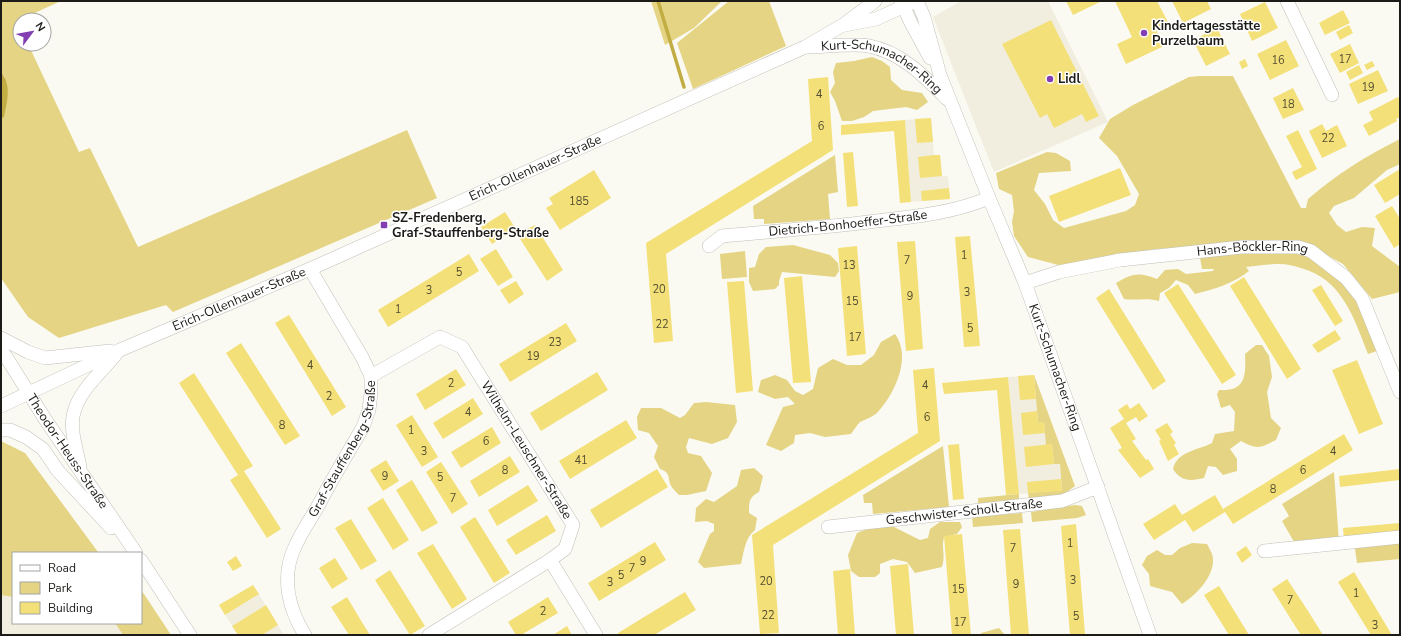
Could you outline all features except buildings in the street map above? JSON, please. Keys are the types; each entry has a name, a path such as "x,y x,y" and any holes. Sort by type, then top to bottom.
{"street":[{"name":"Erich-Ollenhauer-Straße","path":"1,406 120,350 310,269 805,47 843,25 875,1"},
{"path":"1287,1 1332,95"},
{"name":"Erich-Ollenhauer-Straße","path":"843,25 876,19 909,2"},
{"name":"Kurt-Schumacher-Ring","path":"909,2 1025,283 1150,635"},
{"name":"Kurt-Schumacher-Ring","path":"805,47 867,45 885,50 901,58 925,77 951,103"},
{"name":"Dietrich-Bonhoeffer-Straße","path":"709,246 722,236 842,226 941,213 972,205 989,198"},
{"name":"Hans-Böckler-Ring","path":"1025,283 1059,272 1120,260 1242,247 1298,247 1311,251 1346,278 1362,298 1400,392"},
{"name":"Graf-Stauffenberg-Straße","path":"305,635 294,615 289,601 288,581 290,559 302,534 363,427 369,410 371,393 371,376 362,357 310,269"},
{"name":"Wilhelm-Leuschner-Straße","path":"371,376 440,337 462,346 573,525 565,549 550,560 429,635"},
{"path":"1,338 28,352 45,358 120,350"},
{"name":"Theodor-Heuss-Straße","path":"1,349 28,393 135,552"},
{"path":"81,472 74,434 74,413 80,395 120,350"},
{"path":"1,430 10,430 26,437 43,449 58,471 133,552"},
{"name":"Geschwister-Scholl-Straße","path":"828,527 1062,501 1098,487"},
{"path":"1264,551 1400,537"},
{"path":"550,560 596,635"},
{"name":"Theodor-Heuss-Straße","path":"142,563 190,635"}],"shaded area":[{"path":"961,1 1048,1 1108,122 994,172 933,17"},
{"path":"1,72 7,82 8,94 4,117 1,119"},
{"path":"931,118 934,155 940,155 942,176 948,176 950,199 911,202 905,120"},
{"path":"1034,375 1038,422 1044,422 1060,464 1062,491 1019,494 1008,377"},
{"path":"253,585 284,635 238,635 219,605"},
{"path":"1,595 12,597 12,624 116,624 123,635 1,635"}],"green space":[{"path":"1,1 61,1 37,12 12,12 12,52 32,52 79,152 90,148 138,247 407,130 437,198 173,312 166,305 59,338 28,317 1,278 1,119 4,117 5,77 1,72"},
{"path":"651,1 722,1 694,28 665,45"},
{"path":"729,1 769,1 786,46 693,89 677,43"},
{"path":"872,57 882,61 890,67 891,80 902,90 922,93 928,102 917,110 906,107 873,111 864,117 852,121 842,121 830,92 835,83 833,72 836,63"},
{"path":"1233,76 1301,208 1306,208 1308,199 1341,174 1375,152 1400,139 1400,164 1387,170 1354,198 1334,206 1329,213 1337,225 1346,232 1362,227 1375,228 1372,246 1400,267 1400,292 1372,299 1343,264 1310,246 1251,240 1181,248 1155,249 1066,267 1028,257 1014,236 1012,222 1014,211 1012,195 999,189 996,173 1047,152 1056,153 1070,161 1071,171 1039,173 1034,190 1045,204 1053,220 1064,228 1126,211 1135,205 1139,194 1117,156 1099,138 1110,119 1133,105 1189,77"},
{"path":"835,155 838,192 828,194 830,219 764,224 764,219 754,219 753,206"},
{"path":"793,245 830,255 838,263 839,271 835,277 782,272 779,285 775,289 753,291 749,282 749,268 755,267 759,254 766,247"},
{"path":"1289,246 1346,278 1383,349 1368,354 1345,302 1327,281 1315,273 1285,264 1246,267 1249,271 1237,279 1217,288 1195,294 1188,285 1176,280 1169,288 1160,293 1159,301 1150,299 1124,299 1116,283 1132,275 1145,275 1157,279 1165,270 1178,269 1186,274 1213,271 1214,269 1202,269 1199,252"},
{"path":"745,251 747,277 722,279 720,254"},
{"path":"895,334 900,343 902,364 890,396 877,413 860,422 851,434 825,437 810,433 795,435 794,443 781,451 766,445 783,407 795,404 788,397 775,399 758,392 761,380 775,375 787,380 795,391 803,395 813,389 818,368 833,359 847,365 861,365 874,355 881,342"},
{"path":"1256,345 1262,345 1269,356 1272,377 1267,392 1271,418 1281,428 1276,440 1259,447 1251,446 1241,441 1230,449 1237,459 1237,471 1223,475 1216,467 1208,466 1204,478 1187,480 1179,476 1173,469 1179,458 1189,452 1212,443 1215,434 1234,431 1235,412 1230,405 1221,408 1217,394 1219,390 1228,390 1239,385 1244,375 1245,354"},
{"path":"1034,375 1075,486 1064,494 1029,499 1028,493 1062,490 1060,464 1054,464 1052,444 1046,445 1044,422 1038,423"},
{"path":"706,402 735,405 737,422 728,438 712,444 689,438 686,447 688,453 701,456 712,473 706,491 679,495 670,484 667,473 660,469 654,457 658,446 649,433 638,430 637,417 641,408 661,408 680,418 685,415 694,403"},
{"path":"1,441 25,453 98,552 12,552 12,597 1,595"},
{"path":"943,446 949,507 873,514 872,503 864,503 863,495"},
{"path":"754,468 763,476 759,492 751,498 749,513 757,518 755,530 745,545 741,564 704,568 698,562 710,534 714,531 714,524 707,521 695,522 696,508 706,499 714,502 737,486 741,470"},
{"path":"1334,472 1339,543 1297,547 1282,521 1289,516 1282,504"},
{"path":"1019,494 1019,500 978,504 978,498"},
{"path":"1075,505 1082,506 1086,515 1077,518 1032,522 1031,512"},
{"path":"1022,513 1023,523 973,527 972,517"},
{"path":"940,522 960,522 962,527 957,534 944,537 944,559 942,567 915,573 907,562 893,559 880,564 880,573 875,577 859,577 851,571 848,555 857,533 880,524 894,527 920,540 928,538 930,529"},
{"path":"1400,537 1400,559 1357,563 1354,542"},
{"path":"1192,543 1207,544 1212,555 1213,566 1203,585 1193,596 1182,604 1172,592 1150,586 1149,574 1142,565 1147,556 1157,550 1165,555 1172,555 1180,548"},
{"path":"142,592 171,635 123,635 116,624 142,624"},
{"path":"999,628 1005,635 981,635 981,633"}],"waterway":[{"path":"658,1 684,87"}],"place":[{"name":"Kindertagesstätte Purzelbaum","path":"1144,33"},
{"name":"Lidl","path":"1050,79"},
{"name":"SZ-Fredenberg, Graf-Stauffenberg-Straße","path":"384,225"}]}
